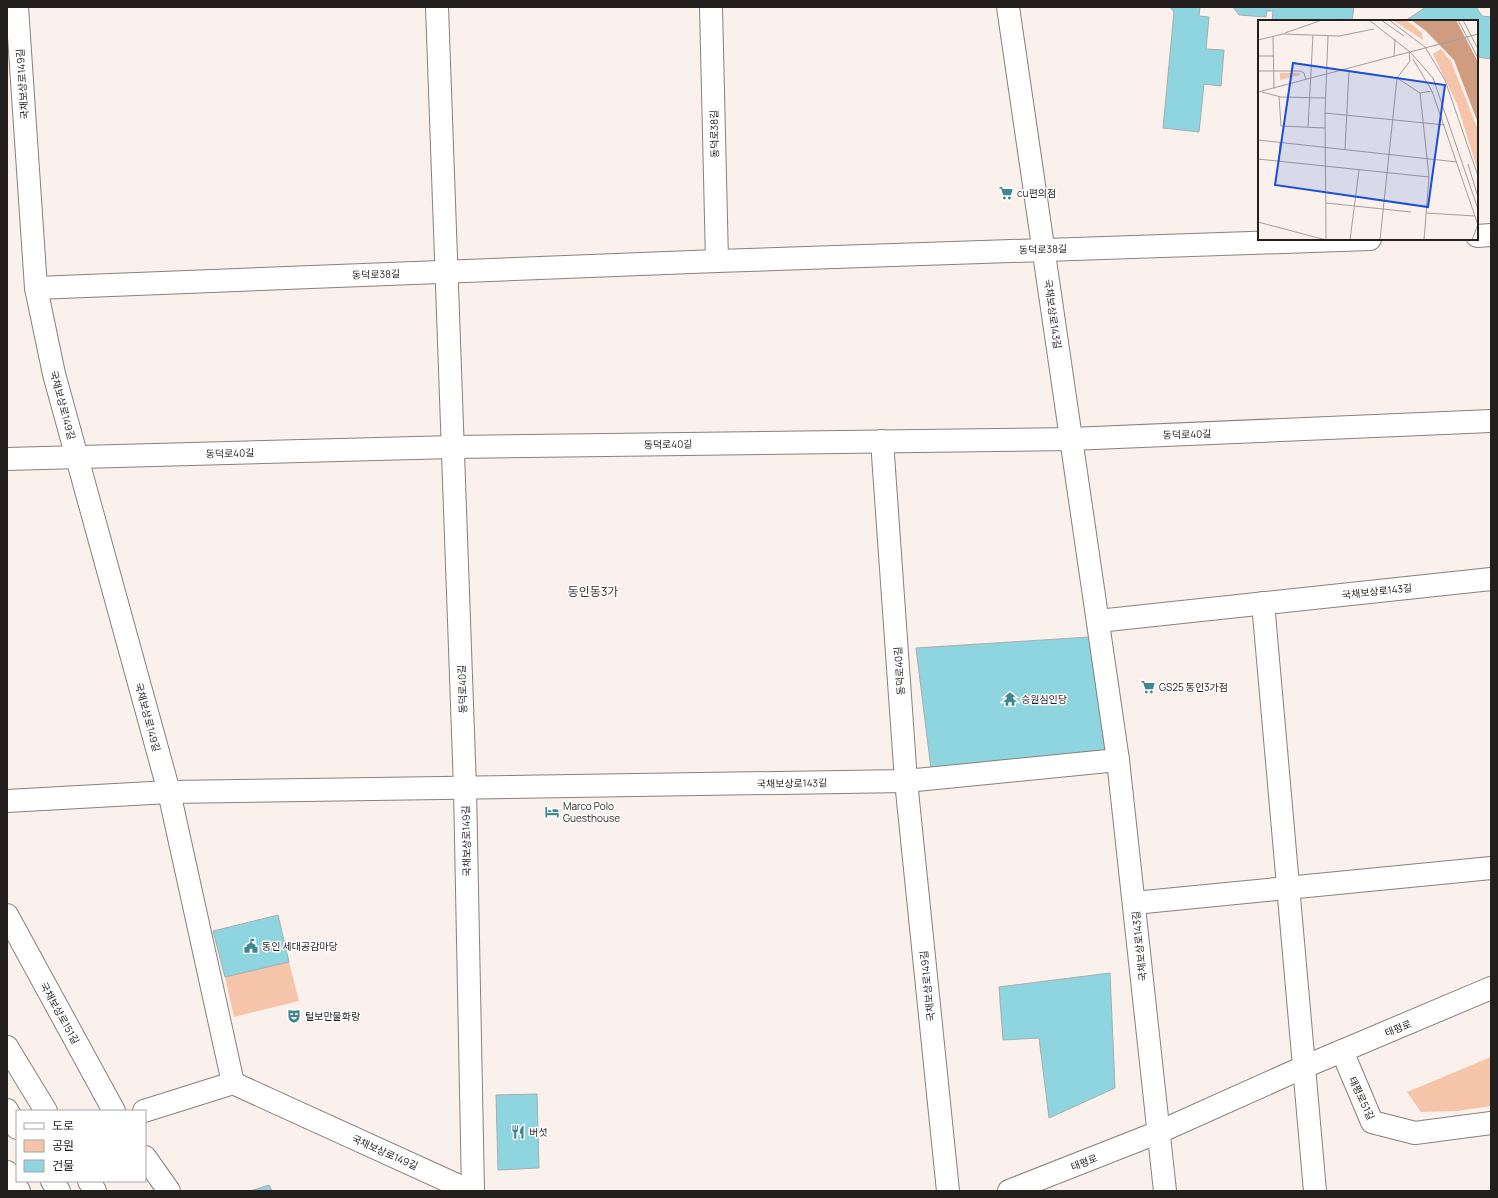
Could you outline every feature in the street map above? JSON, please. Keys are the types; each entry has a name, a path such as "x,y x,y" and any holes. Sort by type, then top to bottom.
{"main road":[{"name":"국채보상로149길","path":"17,7 36,288 54,374 169,792 233,1083 470,1191"},
{"path":"437,7 453,447"},
{"name":"동덕로38길","path":"711,7 717,261"},
{"name":"국채보상로143길","path":"1008,7 1118,760 1159,1132"},
{"path":"1478,236 1491,235"},
{"name":"동덕로38길","path":"36,288 717,261 1337,240"},
{"name":"동덕로40길","path":"7,459 453,447 1071,439 1491,421"},
{"name":"동덕로40길","path":"882,441 906,781"},
{"name":"동덕로40길","path":"453,447 465,788"},
{"name":"국채보상로143길","path":"1098,621 1491,579"},
{"path":"1263,603 1315,1191"},
{"name":"국채보상로143길","path":"465,788 906,781 1118,760"},
{"name":"국채보상로149길","path":"906,781 948,1191"},
{"name":"국채보상로149길","path":"465,788 473,1191"},
{"path":"7,801 169,792 465,788"},
{"path":"1134,903 1491,868"},
{"name":"국채보상로151길","path":"7,915 113,1110"},
{"name":"태평로","path":"1009,1191 1159,1132 1304,1067 1491,988"},
{"path":"7,1047 45,1110"},
{"name":"태평로51길","path":"1342,1051 1372,1122 1415,1134 1491,1123"},
{"path":"146,1110 233,1083"},
{"path":"7,1110 16,1126"},
{"path":"1159,1132 1165,1191"},
{"path":"146,1158 169,1191"},
{"path":"7,1172 19,1191"},
{"path":"53,1182 59,1191"},
{"path":"90,1182 95,1191"}],"green space":[{"path":"289,962 299,1001 234,1017 225,977"},
{"path":"1491,1057 1491,1106 1457,1111 1421,1112 1407,1092"}],"building":[{"path":"1170,7 1200,7 1199,16 1209,17 1206,49 1224,50 1221,86 1204,84 1199,132 1163,128 1174,12"},
{"path":"1233,7 1354,7 1352,20 1272,20 1273,11 1267,11 1266,17 1239,15"},
{"path":"1426,7 1476,7 1482,16 1491,17 1491,59 1478,57 1478,20 1406,20"},
{"name":"승원심인당","path":"1089,637 1105,750 931,769 916,648"},
{"name":"동인 세대공감마당","path":"278,915 289,962 225,977 213,931"},
{"path":"1110,973 1115,1088 1049,1118 1039,1038 1003,1040 999,987"},
{"name":"버섯","path":"537,1094 539,1168 498,1170 496,1095"},
{"path":"269,1185 272,1191 250,1191"}],"place":[{"name":"cu편의점","path":"1006,193"},
{"name":"GS25 동인3가점","path":"1148,687"},
{"name":"승원심인당","path":"1010,699"},
{"name":"Marco Polo Guesthouse","path":"552,812"},
{"name":"동인 세대공감마당","path":"251,946"},
{"name":"털보만물화랑","path":"294,1016"},
{"name":"버섯","path":"518,1132"}],"district":[{"name":"동인동3가","path":"593,591"}]}
